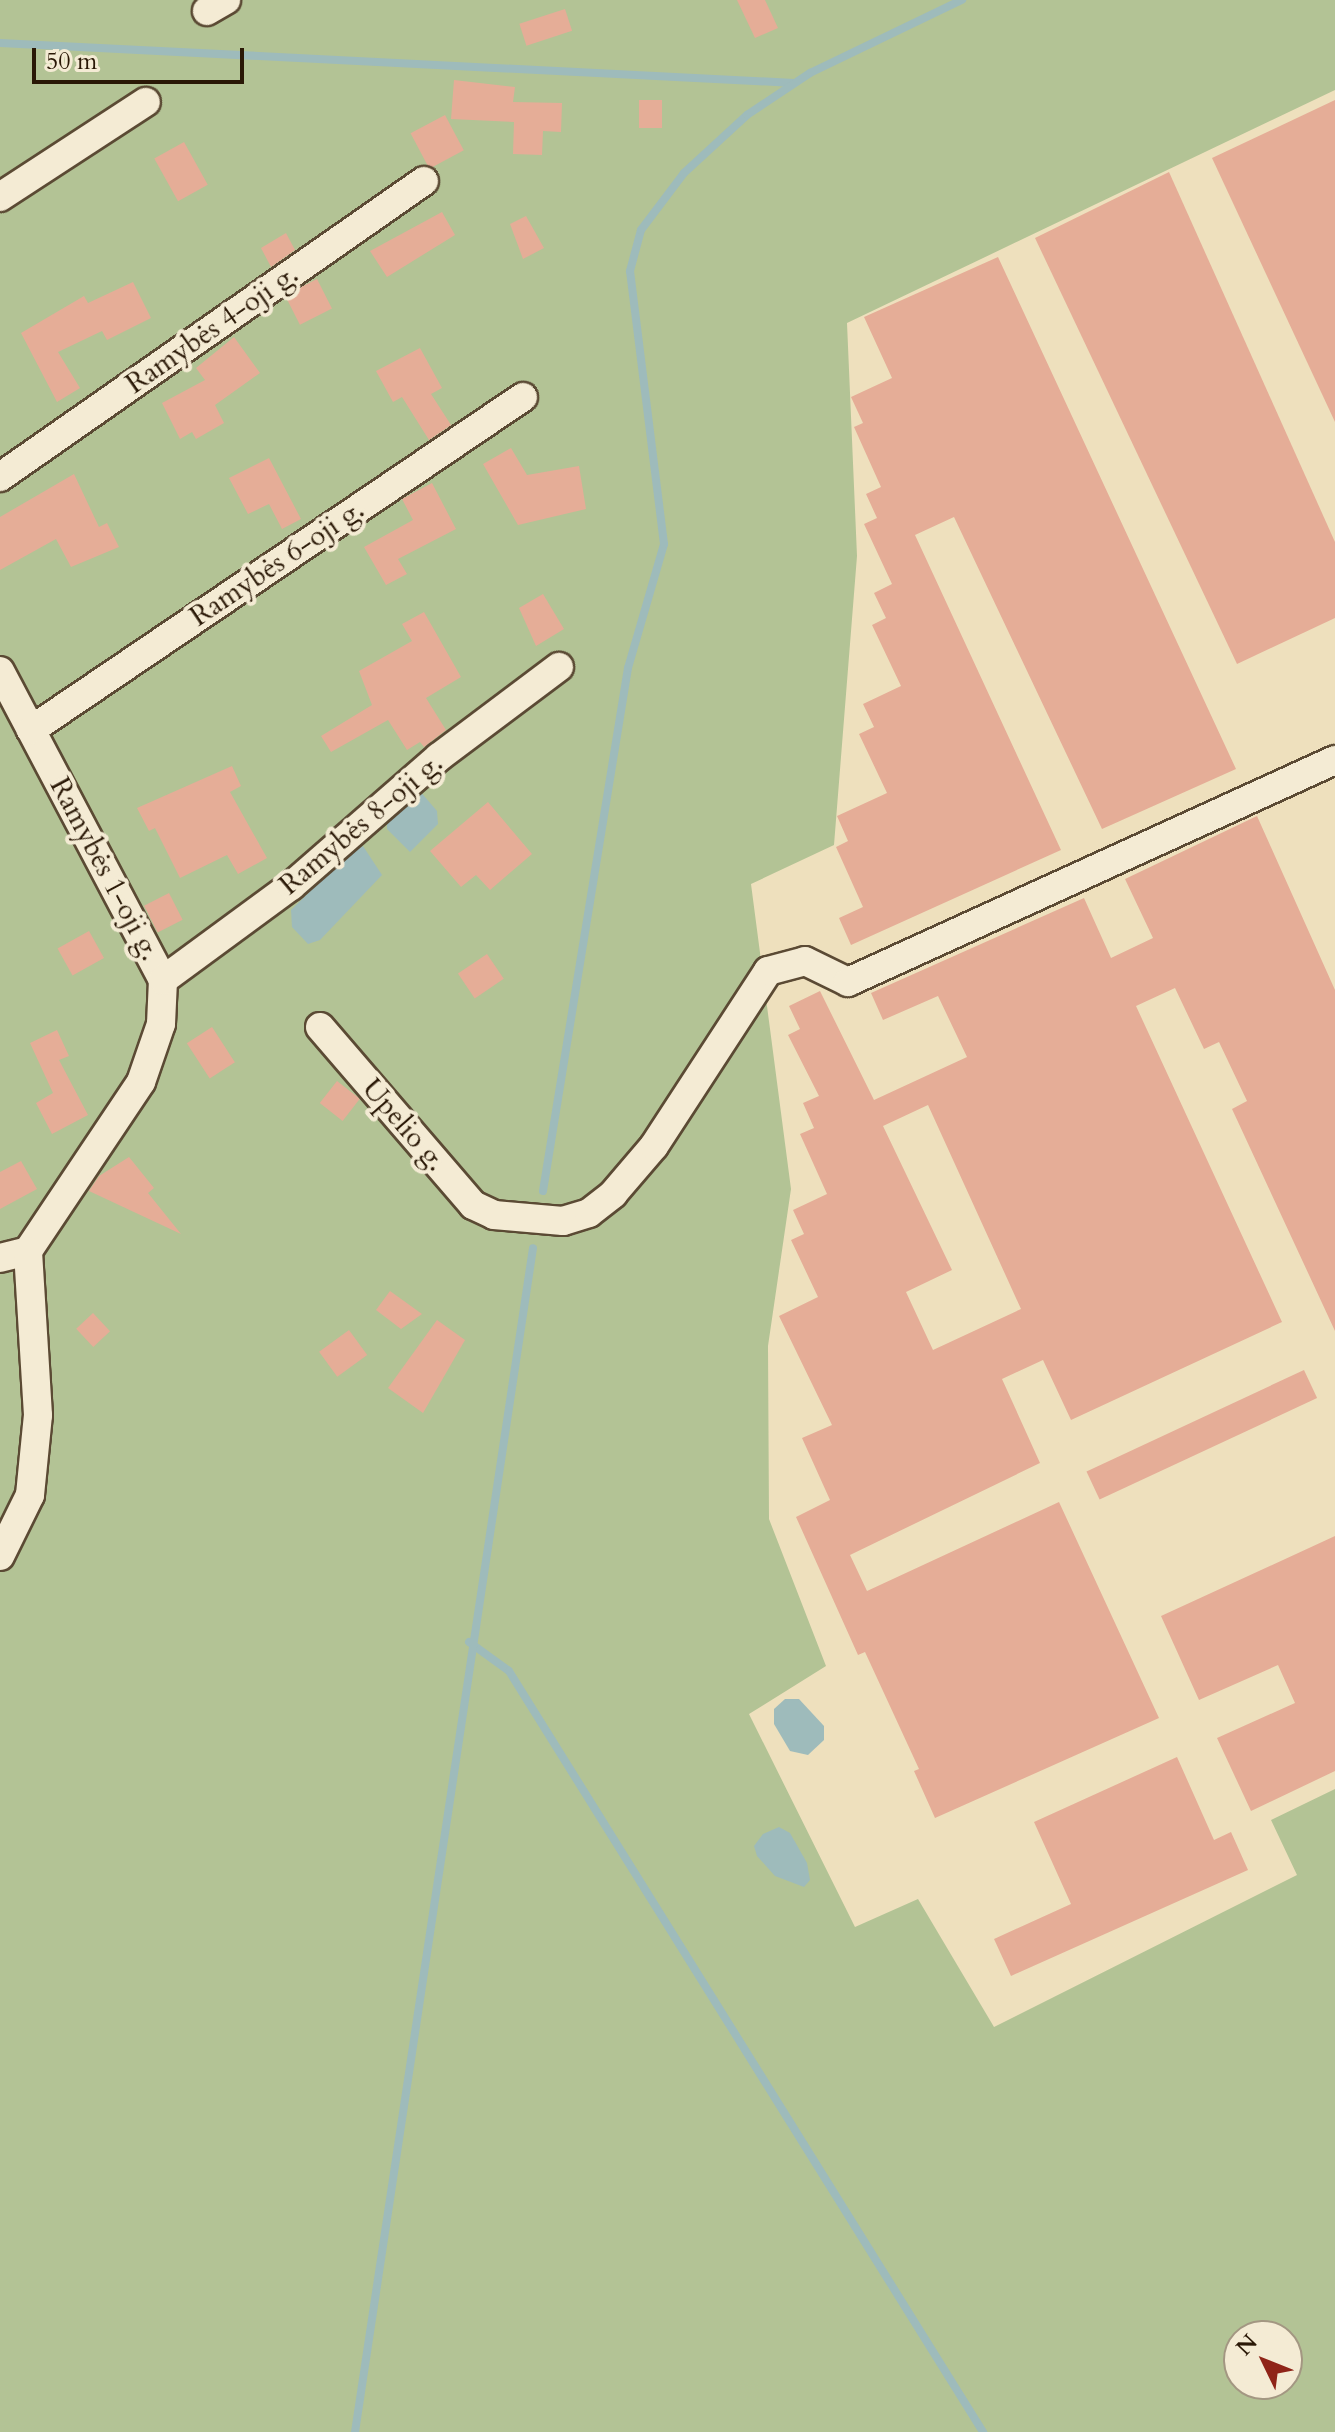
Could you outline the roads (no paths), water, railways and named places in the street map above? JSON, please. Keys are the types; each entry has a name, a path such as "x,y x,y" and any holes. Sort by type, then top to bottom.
{"street":[{"path":"0,197 146,102"},
{"name":"Ramybės 4-oji g.","path":"0,477 424,181"},
{"name":"Ramybės 6-oji g.","path":"31,730 523,397"},
{"name":"Ramybės 8-oji g.","path":"163,980 291,886 439,757 559,667"},
{"name":"Ramybės 1-oji g.","path":"0,671 163,980 161,1024 141,1082 28,1251"},
{"name":"Upelio g.","path":"320,1027 473,1205 494,1215 563,1221 589,1213 613,1194 654,1146 768,971 805,961 848,982 1335,760"},
{"path":"0,1258 28,1251 37,1428 30,1495 0,1556"}],"water":[{"path":"419,790 437,811 438,824 410,852 387,829 387,817"},
{"path":"363,846 382,875 320,940 308,944 292,927 291,910 348,854"},
{"path":"785,1699 799,1699 824,1726 824,1740 808,1755 790,1751 774,1724 774,1709"},
{"path":"779,1827 790,1833 807,1863 810,1880 804,1887 775,1876 757,1856 754,1846 763,1834"}],"waterway":[{"path":"543,1191 628,668 664,544 630,271 641,230 684,173 747,115 810,73 962,0"},
{"path":"0,43 794,83"},
{"path":"355,2432 533,1248"},
{"path":"469,1642 509,1671 983,2432"}]}
